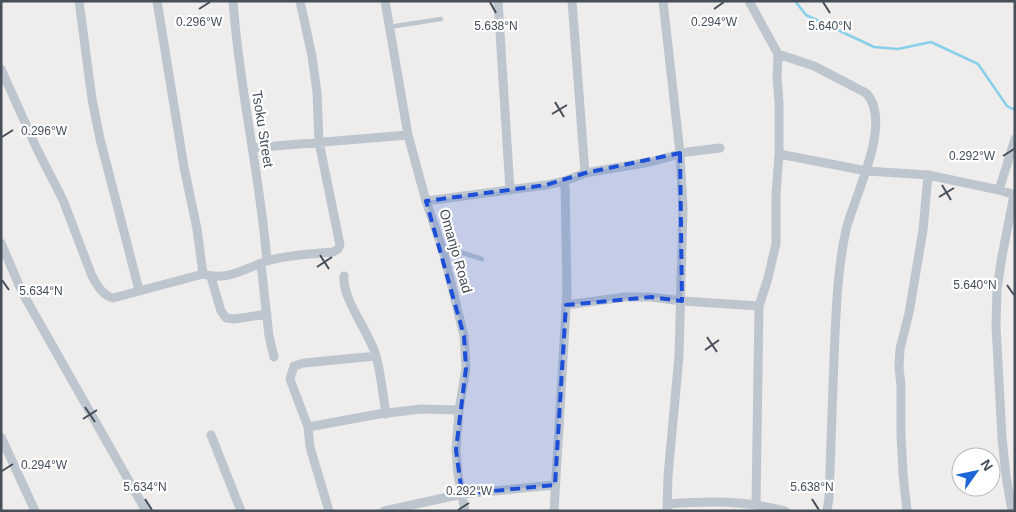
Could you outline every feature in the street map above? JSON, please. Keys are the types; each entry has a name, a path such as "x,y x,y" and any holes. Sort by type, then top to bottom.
{"street":[{"path":"79,1 85,52 97,123 140,290"},
{"path":"157,1 181,151 207,276 221,312 226,318 235,319 267,314"},
{"name":"Tsoku Street","path":"233,1 240,70 264,228 267,314 269,336 274,356"},
{"path":"1,69 37,149 63,200 98,286 103,293 113,298 140,290 207,276 239,273 264,262 332,252 338,249 340,245 319,142 317,92 312,56 300,1"},
{"name":"Omanjo Road","path":"385,1 408,135 426,201 443,251 466,352 466,368 459,410 456,450 465,511"},
{"path":"498,1 510,190"},
{"path":"572,1 585,172"},
{"path":"664,1 680,153 683,208 682,301 667,508 713,501 756,504 785,511"},
{"path":"749,1 778,54 779,102 776,244 759,306 756,504"},
{"path":"778,54 814,66 866,93 872,99 874,108 875,128 872,151 867,171 851,214 842,254 836,312 828,511"},
{"path":"252,148 408,135"},
{"path":"999,190 1015,139"},
{"path":"426,201 565,182 585,172 650,162 680,153 720,148"},
{"path":"779,154 867,171 928,175 1014,195 997,289 996,326 1002,438 1012,511"},
{"path":"907,511 902,474 900,358 922,230 928,175"},
{"path":"554,511 566,305 565,182"},
{"path":"1,243 22,292 146,511"},
{"path":"344,276 345,289 376,356 386,414"},
{"path":"566,305 625,297 651,297 759,306"},
{"path":"329,511 310,447 308,427 290,378 294,366 304,363 376,356"},
{"path":"308,427 421,409 459,410"},
{"path":"212,435 241,511"},
{"path":"1,437 35,511"},
{"path":"384,511 462,494 555,485"}],"lane":[{"path":"389,27 441,19"},
{"path":"443,251 460,252 482,258"}],"highlighted area":[{"path":"680,153 682,301 651,297 566,305 555,485 462,494 456,450 466,368 464,336 426,201 546,185 585,173"}],"waterway":[{"path":"795,1 806,15 874,47 898,49 931,42 978,64 1007,106 1015,110"}]}
